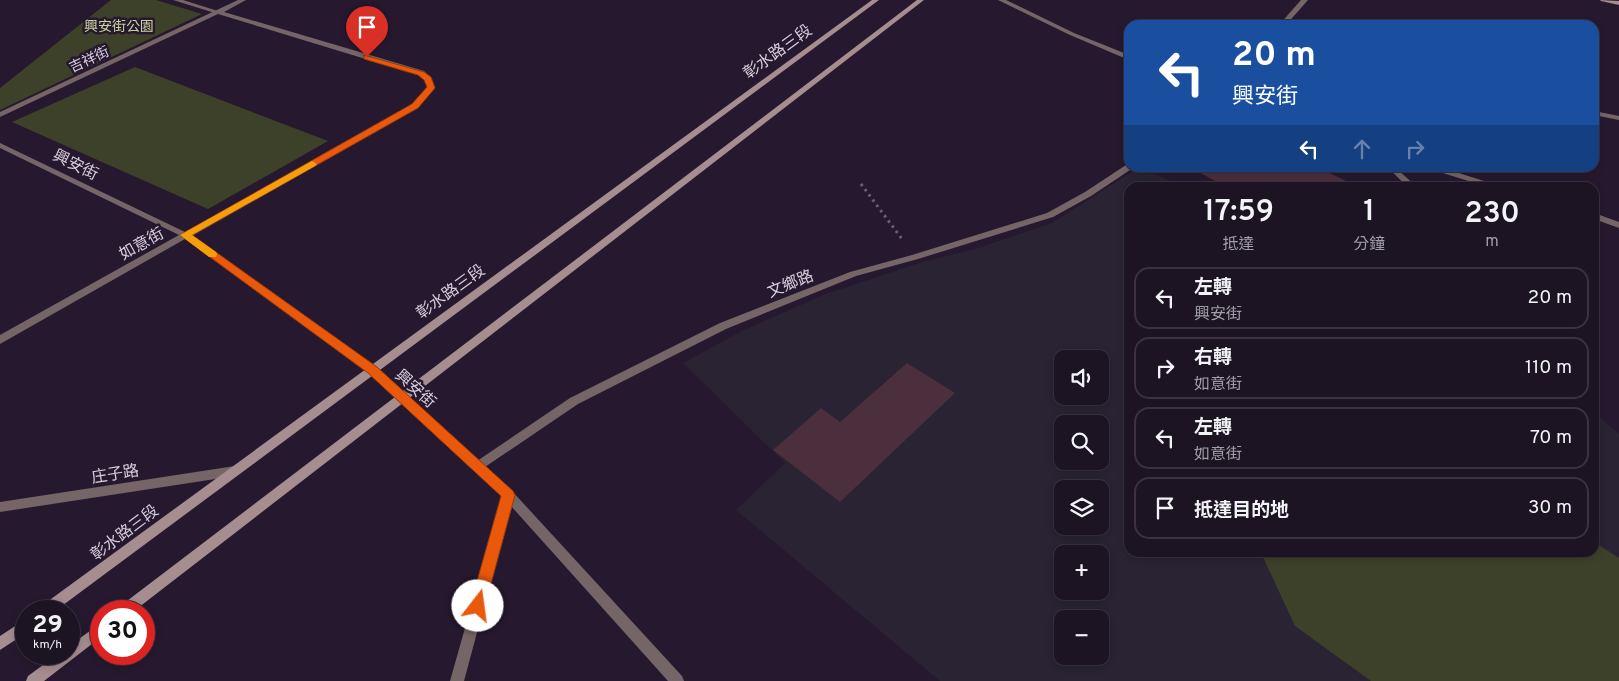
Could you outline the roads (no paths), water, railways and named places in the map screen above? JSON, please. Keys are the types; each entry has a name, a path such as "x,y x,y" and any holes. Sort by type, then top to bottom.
{"street":[{"path":"176,0 218,12"},
{"name":"吉祥街","path":"0,115 243,0"},
{"name":"彰水路三段","path":"60,600 876,0"},
{"path":"138,600 921,0"},
{"path":"1001,0 1072,34 1124,56"},
{"path":"1287,20 1305,0"},
{"path":"1604,0 1619,3"},
{"name":"如意街","path":"0,340 415,106 431,88 428,79 421,73 218,12"},
{"path":"1599,114 1619,118"},
{"name":"興安街","path":"0,145 185,235 372,370 508,495 677,681"},
{"name":"文鄉路","path":"478,466 574,401 723,326 853,274 915,257 1050,215 1088,194 1124,170"},
{"path":"1396,172 1407,182"},
{"path":"1449,172 1482,182"},
{"path":"1599,218 1619,225"},
{"name":"庄子路","path":"0,507 235,471"},
{"path":"457,681 508,495"},
{"path":"0,644 15,633"},
{"path":"80,645 90,638"},
{"path":"33,681 54,665"}],"park label":[{"name":"興安街公園","path":"119,26"}]}
